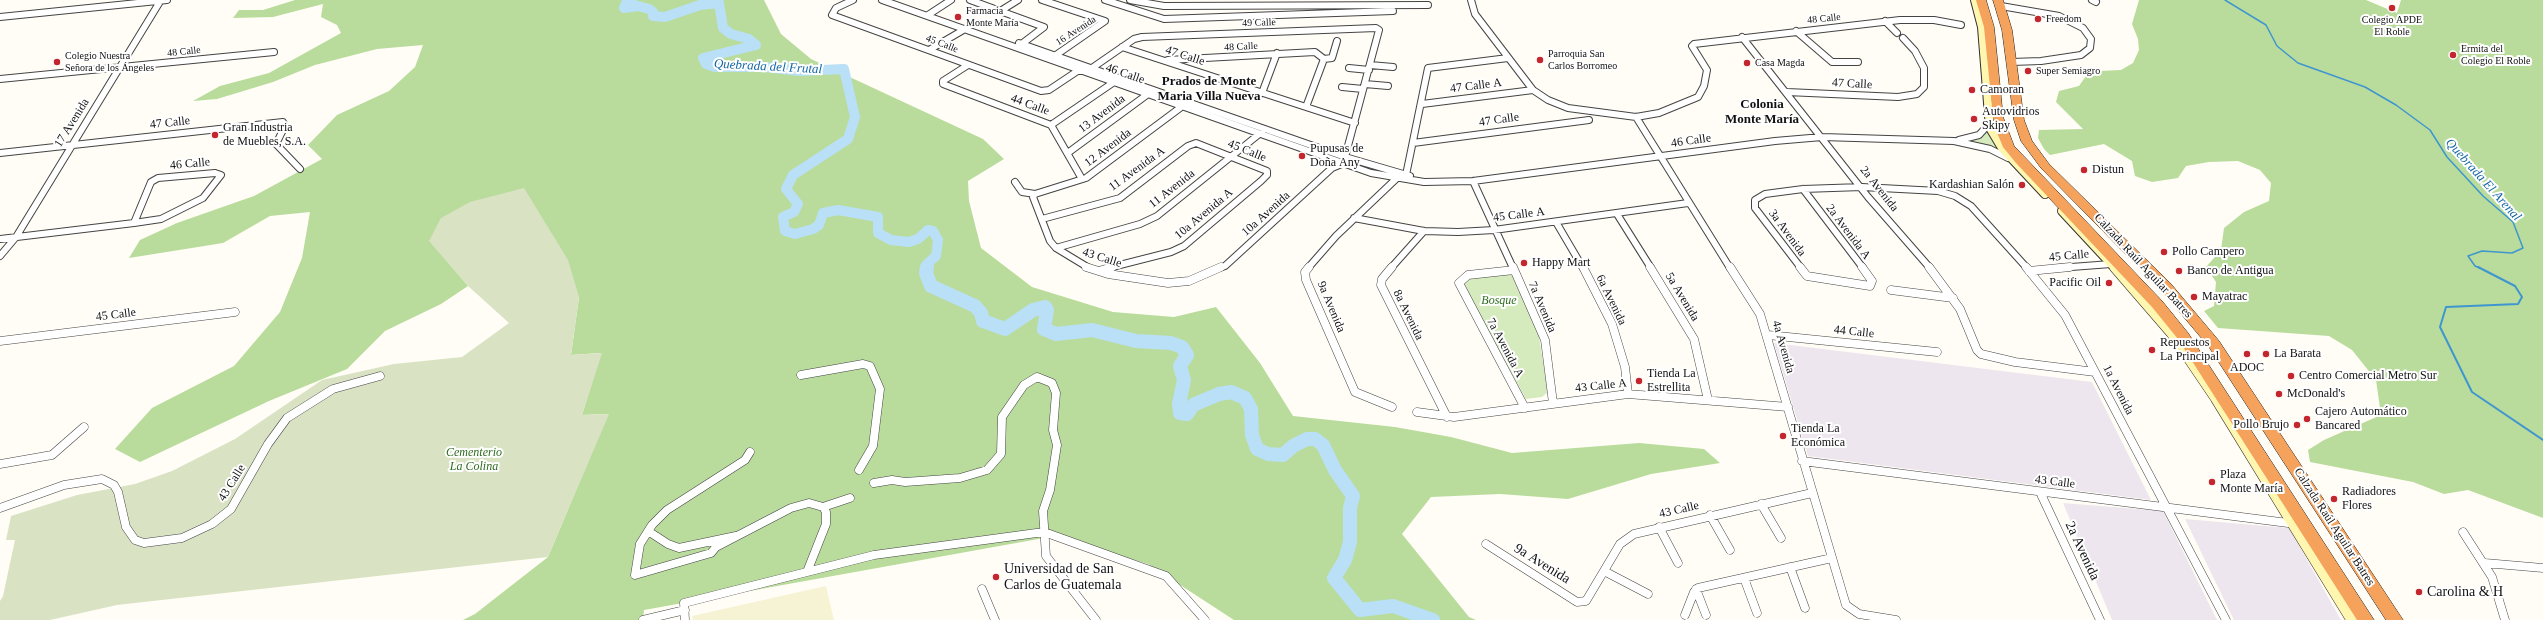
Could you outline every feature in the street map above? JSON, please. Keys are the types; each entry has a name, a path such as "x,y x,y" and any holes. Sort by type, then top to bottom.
{"highway":[{"name":"Calzada Raúl Aguilar Batres","path":"1981,0 1989,27 1992,121 2020,162 2157,304 2204,367 2300,524 2366,620"},
{"name":"Calzada Raúl Aguilar Batres","path":"1999,3 2011,62 2019,120 2030,147 2045,166 2166,286 2214,344 2395,620"},
{"path":"2204,367 2216,398"}],"street":[{"name":"17 Avenida","path":"0,256 16,237 70,145 161,0"},
{"path":"0,17 167,0"},
{"name":"46 Calle","path":"882,0 930,14 1020,45 1079,70 1117,80 1344,160 1408,178"},
{"name":"46 Calle","path":"899,0 965,28 1056,55 1092,68 1148,94 1186,104"},
{"path":"930,14 951,0"},
{"path":"970,0 1044,26 1020,45"},
{"path":"1002,10 1018,0"},
{"name":"16 Avenida","path":"1042,0 1105,21 1056,55"},
{"path":"1105,0 1164,19 1393,10"},
{"path":"1130,0 1164,6 1213,3 1428,4"},
{"path":"1471,0 1475,14 1533,90 1548,100 1568,108 1617,116 1636,117"},
{"path":"1975,0 1982,27 1992,121 1997,142 2162,319 2300,524 2352,620"},
{"name":"45 Calle","path":"848,1 836,8 832,15 968,65 1045,91 1079,70"},
{"path":"1999,3 2059,16 2082,28 2091,39 2090,48 2081,55 2033,62 2011,62"},
{"path":"1366,4 1372,12"},
{"name":"48 Calle","path":"1636,117 1685,104 1698,97 1707,74 1706,66 1692,46 1694,44 1742,37 1885,21 1928,20 1961,25"},
{"path":"1885,21 1896,33"},
{"path":"929,50 965,28"},
{"name":"49 Calle","path":"1122,47 1138,38 1376,28 1380,30 1369,67"},
{"path":"1796,31 1832,62 1858,62"},
{"name":"2a Avenida","path":"1742,37 1953,298 1967,322 1977,350 1989,358 2095,372"},
{"name":"47 Calle","path":"1787,92 1898,97 1917,94 1924,86 1924,68 1915,51 1903,38"},
{"path":"1306,107 1324,59 1332,58 1337,41"},
{"path":"1092,68 1122,47"},
{"name":"47 Calle","path":"1122,47 1355,123"},
{"name":"48 Calle","path":"1164,60 1311,51 1324,59"},
{"name":"48 Calle","path":"0,79 274,52"},
{"path":"1262,93 1277,53"},
{"path":"1408,178 1413,143 1428,68 1508,58"},
{"name":"44 Calle","path":"968,65 943,81 943,84 1051,125 1069,152 1082,179"},
{"path":"1344,160 1369,67"},
{"path":"1349,68 1393,67"},
{"path":"1051,125 1117,80"},
{"path":"1342,87 1388,86"},
{"name":"47 Calle A","path":"1422,104 1533,90"},
{"name":"13 Avenida","path":"1069,152 1148,94"},
{"name":"12 Avenida","path":"1034,196 1082,179 1186,104"},
{"name":"4a Avenida","path":"1636,117 1688,203 1760,314 1768,335 1802,461 1846,605 1849,609 1859,614 1896,620"},
{"name":"47 Calle","path":"1413,143 1589,120"},
{"name":"46 Calle","path":"1954,141 1978,135 1992,121"},
{"name":"47 Calle","path":"0,153 283,122 285,126 276,144 300,169"},
{"name":"46 Calle","path":"1262,131 1331,158 1344,160 1371,173 1397,178 1432,181 1473,181 1775,141 1822,137 1954,141 1997,151 2014,161"},
{"name":"11 Avenida","path":"1056,248 1149,221 1262,131"},
{"name":"45 Calle","path":"1196,143 1267,171"},
{"name":"11 Avenida A","path":"1042,219 1120,198 1188,146 1196,143"},
{"path":"1331,158 1332,168"},
{"name":"10a Avenida","path":"1200,277 1225,266 1332,168 1344,160"},
{"name":"10a Avenida A","path":"1099,272 1171,252 1184,246 1261,181 1267,175 1267,171"},
{"name":"46 Calle","path":"0,239 134,223 161,219 184,209 203,198 221,175 215,173 165,177 151,182 134,223"},
{"name":"9a Avenida","path":"1392,407 1355,392 1339,359 1306,280 1305,272 1354,218 1397,178"},
{"name":"7a Avenida","path":"1473,181 1545,340 1553,403"},
{"path":"1015,182 1022,192 1034,196"},
{"path":"1803,190 1862,187"},
{"name":"1a Avenida","path":"1862,187 1928,189 1955,196 1971,206 2029,271 2065,315 2226,620"},
{"name":"3a Avenida","path":"1803,190 1765,194 1755,200 1755,208 1807,276"},
{"name":"2a Avenida A","path":"1803,190 1872,281 1870,286 1807,276"},
{"name":"43 Calle","path":"1034,196 1050,241 1056,248 1073,261 1099,272 1131,279 1168,283 1182,282 1200,277"},
{"name":"45 Calle A","path":"1354,218 1424,231 1494,230 1688,203"},
{"name":"5a Avenida","path":"1617,214 1694,340 1708,400"},
{"name":"6a Avenida","path":"1556,222 1568,239 1612,324 1625,367 1628,394"},
{"name":"8a Avenida","path":"1424,231 1382,279 1381,285 1447,417"},
{"name":"45 Calle","path":"2029,271 2111,264"},
{"name":"7a Avenida A","path":"1514,270 1464,277 1459,283 1459,286 1525,408"},
{"path":"1891,290 1953,298"},
{"name":"45 Calle","path":"0,341 235,312"},
{"name":"44 Calle","path":"1768,335 1937,352"},
{"path":"802,375 863,364 870,366 880,389 872,446 859,470"},
{"name":"43 Calle","path":"0,508 64,485 102,479 114,485 118,492 126,526 135,540 144,543 182,538 212,524 231,508 268,444 287,418 319,396 333,389 380,376"},
{"path":"874,483 892,480 905,482 960,478 987,470 1001,454 1002,417 1024,385 1038,377 1052,383 1056,393 1053,430 1057,445 1050,490 1043,511 1046,556 1096,620"},
{"name":"43 Calle A","path":"1417,412 1447,417 1628,394 1788,407"},
{"path":"0,464 45,458 52,455 84,426"},
{"path":"750,452 745,460 667,510 648,531 640,544 635,575 642,575 689,558 704,555 740,537 791,508 809,503 822,507 826,512 826,524 807,572"},
{"name":"43 Calle","path":"1802,461 2167,509 2300,524"},
{"name":"2a Avenida","path":"2040,492 2100,620"},
{"name":"43 Calle","path":"1586,601 1620,544 1628,538 1659,527 1812,493"},
{"path":"822,507 850,498"},
{"path":"1761,504 1781,538"},
{"path":"1710,515 1730,550"},
{"path":"1659,527 1678,563"},
{"path":"648,531 679,548 732,536 740,537"},
{"path":"685,620 684,603 874,555 1044,532 1166,576 1205,620"},
{"path":"2463,532 2484,563 2498,591 2506,620"},
{"name":"9a Avenida","path":"1486,544 1577,602 1586,601"},
{"path":"1696,589 1832,558"},
{"path":"2484,563 2543,568"},
{"path":"1790,567 1805,608"},
{"path":"1604,571 1648,594"},
{"path":"1744,578 1757,613"},
{"path":"982,589 995,620"},
{"path":"1696,589 1706,615"},
{"path":"1685,615 1696,589"},
{"path":"643,620 685,610"}],"shaded area":[{"path":"1774,343 2092,382 2151,500 1808,456"},
{"path":"2063,503 2163,511 2217,620 2112,620"},
{"path":"2185,519 2289,528 2341,620 2234,620"},
{"path":"826,586 834,620 693,620 692,616"}],"green space":[{"path":"295,0 764,0 781,34 811,59 983,139 1004,159 968,181 969,201 981,248 1032,287 1113,312 1174,317 1216,307 1260,363 1293,416 1395,427 1451,437 1512,453 1639,443 1704,449 1720,463 1651,474 1568,499 1500,494 1431,497 1402,534 1469,617 1476,620 1234,620 1148,564 1055,536 644,610 643,620 463,620 475,614 548,557 608,414 582,415 601,353 571,355 579,297 430,241 468,286 441,304 385,331 347,369 269,401 140,462 115,449 152,408 234,366 280,312 302,258 310,212 270,216 223,243 129,258 140,240 177,223 254,196 322,159 308,145 337,115 389,91 415,67 423,45 377,49 315,65 273,82 217,99 193,101 220,86 269,73 341,33 337,25 321,17 323,4 273,17 233,18 239,10 263,10"},
{"path":"2139,0 2366,0 2397,13 2401,0 2543,0 2543,518 2468,490 2444,494 2413,482 2310,462 2308,450 2324,440 2381,415 2376,380 2352,350 2329,336 2218,328 2204,311 2214,306 2216,282 2206,267 2221,250 2224,228 2244,212 2269,201 2271,183 2260,170 2238,161 2209,162 2186,166 2178,178 2152,182 2135,176 2132,161 2104,144 2050,155 2044,149 2038,138 2039,130 2083,129 2056,102 2059,91 2079,86 2086,76 2099,71 2121,70 2133,63 2139,50 2138,39 2132,24"},
{"path":"1988,130 2005,154 1954,141"},
{"name":"Cementerio La Colina","path":"524,188 568,260 579,297 571,355 602,353 582,415 609,414 548,557 117,605 50,620 0,620 0,601 3,596 15,540 6,540 11,516 77,495 135,484 172,471 235,439 322,380 394,364 462,357 509,323 468,286 429,241 441,218 470,202"},
{"name":"Bosque","path":"1509,274 1514,275 1537,325 1548,392 1542,397 1526,399 1465,289 1464,283 1468,279"}],"waterway":[{"name":"Quebrada del Frutal","path":"632,0 626,3 624,8 638,6 649,9 653,12 653,16 665,17 700,5 719,3 723,28 731,34 749,39 756,45 703,58 706,64 715,67 765,67 800,71 844,69 855,117 848,139 793,175 786,189 798,204 794,212 783,217 785,231 795,234 813,229 819,225 823,213 838,210 878,217 878,233 891,240 909,242 918,239 928,230 933,231 938,240 936,256 927,264 927,267"},
{"name":"Quebrada El Arenal","path":"2225,0 2266,25 2277,46 2298,63 2365,87 2396,105 2430,130 2447,157 2483,196 2513,222 2523,248 2512,253 2482,251 2468,256 2475,266 2480,268"},
{"name":"Quebrada del Frutal","path":"927,267 926,273 931,286 975,306 981,313 983,321 1005,329 1033,310 1045,307 1047,310 1044,329 1056,334 1092,330 1136,341 1171,343 1182,347 1187,355 1180,366 1184,380 1179,404 1180,413 1187,414 1193,405 1219,394 1231,392 1245,398 1251,409 1252,435 1257,449 1268,454 1283,455 1293,446 1307,439 1315,439 1323,445 1335,470 1353,496 1350,508 1350,542 1345,560 1334,578 1360,610 1393,606 1433,620"},
{"name":"Quebrada El Arenal","path":"2480,268 2515,286 2522,297 2518,304 2446,307 2440,327 2472,392 2543,440"}],"place":[{"name":"Colegio APDE El Roble","path":"2392,8"},
{"name":"Farmacia Monte María","path":"958,17"},
{"name":"Freedom","path":"2038,19"},
{"name":"Ermita del Colegio El Roble","path":"2453,55"},
{"name":"Parroquia San Carlos Borromeo","path":"1540,60"},
{"name":"Colegio Nuestra Señora de los Ángeles","path":"57,62"},
{"name":"Casa Magda","path":"1747,63"},
{"name":"Super Semiagro","path":"2028,71"},
{"name":"Camoran","path":"1972,90"},
{"name":"Autovidrios Skipy","path":"1974,119"},
{"name":"Gran Industria de Muebles, S.A.","path":"215,135"},
{"name":"Pupusas de Doña Any","path":"1302,156"},
{"name":"Distun","path":"2084,170"},
{"name":"Kardashian Salón","path":"2022,185"},
{"name":"Pollo Campero","path":"2164,252"},
{"name":"Happy Mart","path":"1524,263"},
{"name":"Banco de Antigua","path":"2179,271"},
{"name":"Pacific Oil","path":"2109,283"},
{"name":"Mayatrac","path":"2194,297"},
{"name":"Repuestos La Principal","path":"2152,350"},
{"name":"ADOC","path":"2247,354"},
{"name":"La Barata","path":"2266,354"},
{"name":"Centro Comercial Metro Sur","path":"2291,376"},
{"name":"Tienda La Estrellita","path":"1639,381"},
{"name":"McDonald's","path":"2279,394"},
{"name":"Cajero Automático Bancared","path":"2307,419"},
{"name":"Pollo Brujo","path":"2297,425"},
{"name":"Tienda La Económica","path":"1783,436"},
{"name":"Plaza Monte María","path":"2212,482"},
{"name":"Radiadores Flores","path":"2334,499"},
{"name":"Universidad de San Carlos de Guatemala","path":"996,577"},
{"name":"Carolina & H","path":"2419,592"}],"district":[{"name":"Prados de Monte Maria Villa Nueva","path":"1209,90"},
{"name":"Colonia Monte María","path":"1762,112"}]}
